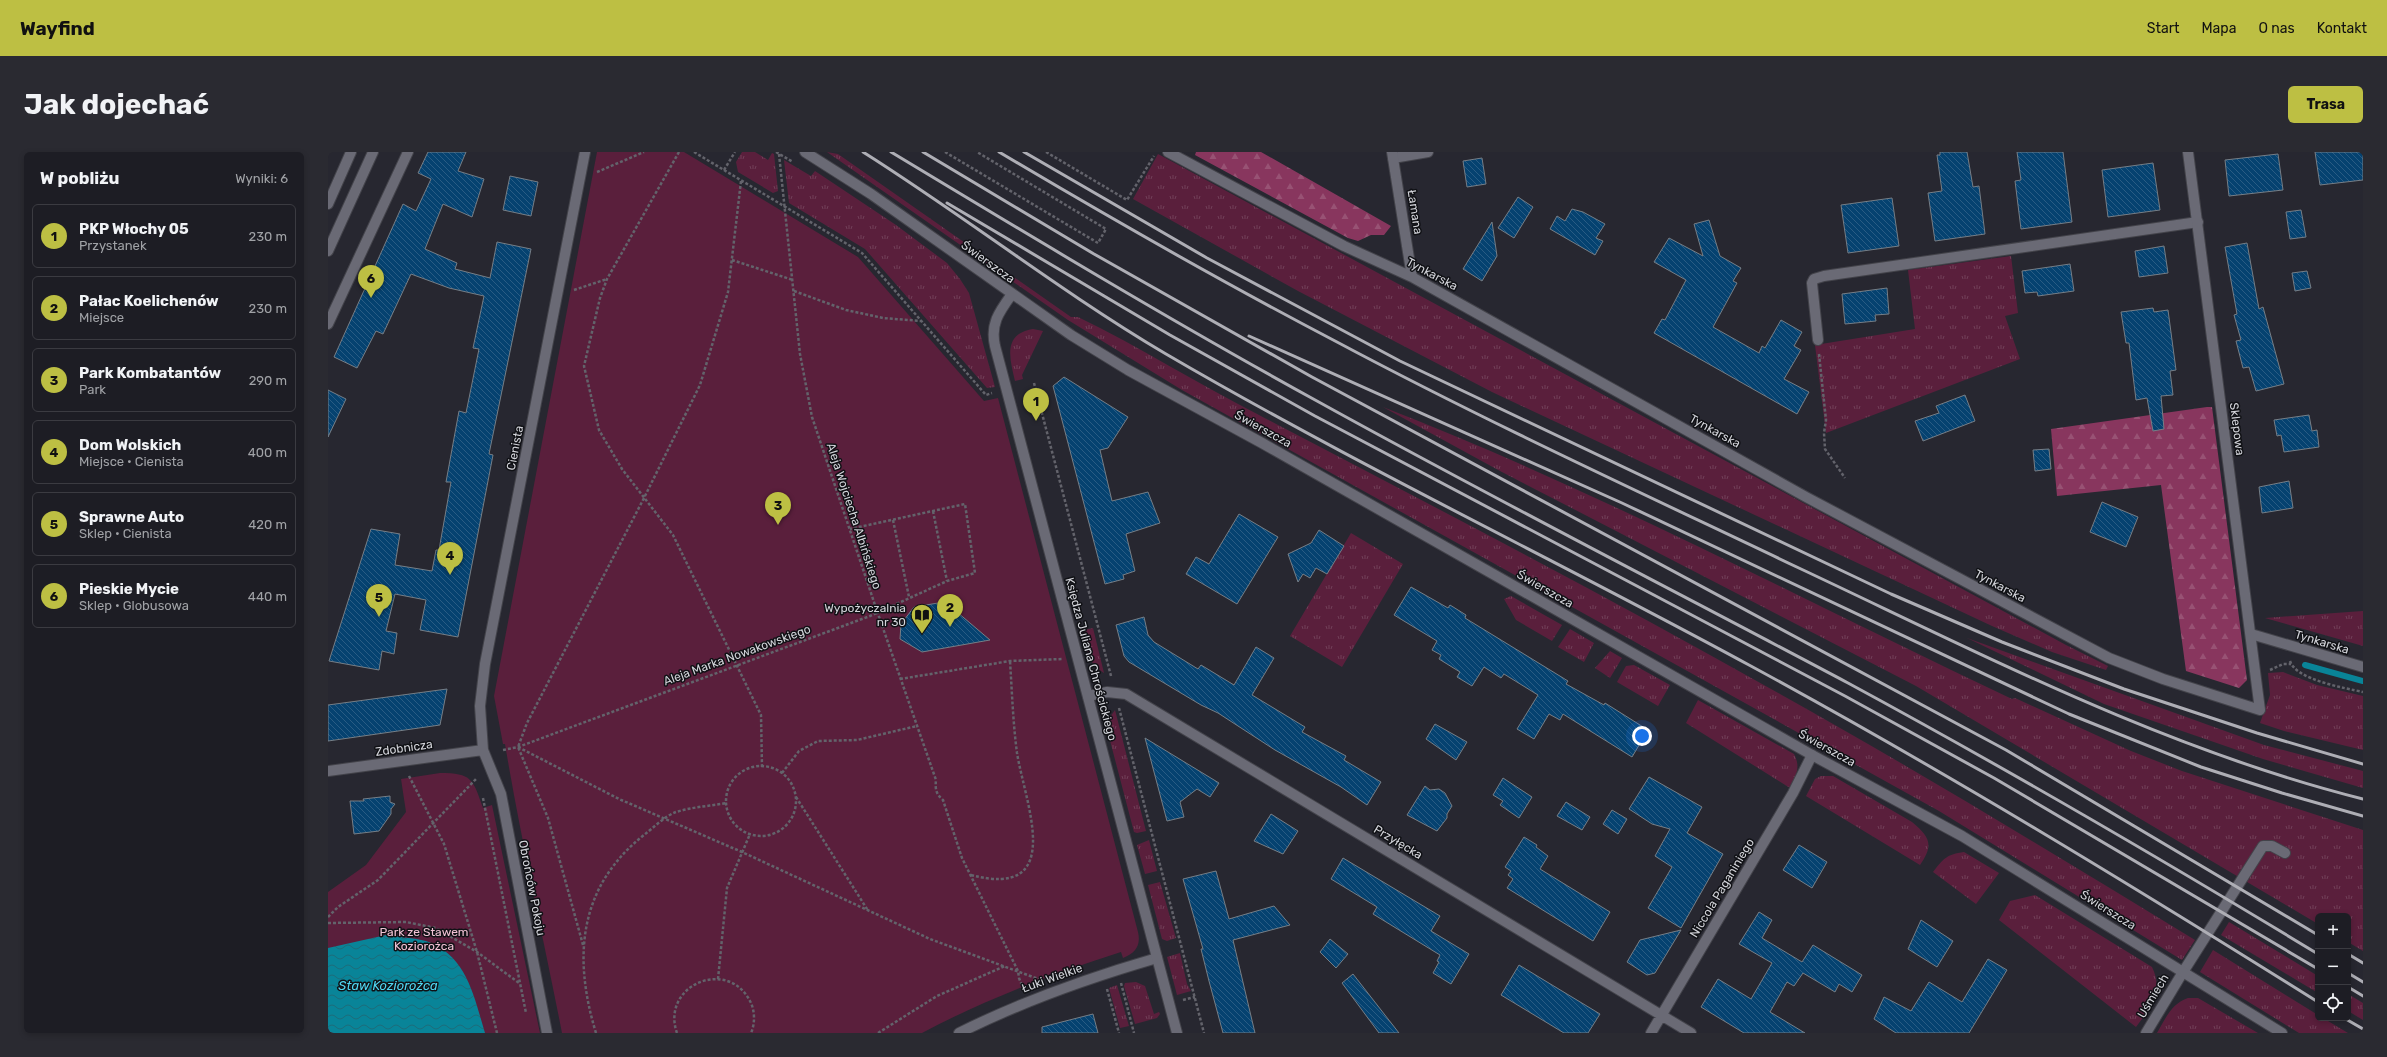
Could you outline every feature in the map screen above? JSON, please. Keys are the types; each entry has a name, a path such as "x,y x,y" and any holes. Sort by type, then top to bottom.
{"street":[{"path":"328,204 351,152"},
{"path":"328,251 373,152"},
{"path":"328,324 408,152"},
{"name":"Cienista","path":"483,750 480,713 483,676 585,152"},
{"name":"Świerszcza","path":"805,152 884,204 1071,335 1128,370 1262,443 1812,755 1962,836 2282,1033"},
{"name":"Tynkarska","path":"1168,152 1344,246 1412,277 1806,497 2109,658 2163,679 2260,710"},
{"path":"1392,155 1428,152"},
{"name":"Sklepowa","path":"2188,152 2260,710"},
{"name":"Łamana","path":"1392,155 1412,277"},
{"path":"1818,340 1812,283 1814,279 1824,276 2198,222"},
{"name":"Księdza Juliana Chrościckiego","path":"1012,294 996,317 993,337 1177,1033"},
{"name":"Tynkarska","path":"2251,634 2363,667"},
{"name":"Przyłęcka","path":"1088,696 1107,692 1126,694 1691,1033"},
{"name":"Zdobnicza","path":"328,771 483,750"},
{"name":"Obrońców Pokoju","path":"483,750 501,794 547,1033"},
{"name":"Niccola Paganiniego","path":"1651,1033 1793,793 1812,755"},
{"name":"Uśmiech","path":"2146,1033 2263,846 2272,846 2285,853"},
{"name":"Łuki Wielkie","path":"959,1033 1025,1002 1117,969 1157,958"}],"path":[{"path":"580,178 644,152"},
{"path":"679,152 608,279 600,298 584,366 599,430 622,469 673,535 761,715 762,767"},
{"path":"694,152 862,253 986,395 996,392"},
{"path":"724,170 734,152"},
{"path":"945,152 1098,243 1106,229 976,152"},
{"path":"1046,152 1127,200 1156,152"},
{"name":"Aleja Wojciecha Albińskiego","path":"779,154 800,354 812,417 900,679 936,780 935,788 937,795 943,800 962,858 1018,971 1018,978 1024,990"},
{"path":"583,945 548,818 518,747 527,723 644,498 700,385 728,292 741,181"},
{"path":"732,260 793,280"},
{"path":"557,294 608,279"},
{"path":"794,291 846,310 883,318 921,321"},
{"path":"1818,340 1826,420 1823,442 1825,450 1845,478"},
{"path":"1034,383 1111,676"},
{"name":"Aleja Marka Nowakowskiego","path":"503,750 518,747 870,616 877,611 947,581 975,573 965,504 933,511"},
{"path":"850,529 933,511 947,581"},
{"path":"893,520 909,597"},
{"path":"2281,643 2296,671 2319,681 2363,692"},
{"path":"900,679 1010,661 1078,659"},
{"path":"971,875 993,880 1013,877 1024,869 1034,849 1034,833 1017,753 1010,661"},
{"path":"1119,707 1204,1033"},
{"path":"782,773 799,751 818,741 857,740 917,726"},
{"path":"518,747 619,799 742,852 930,939 1044,981"},
{"path":"796,797 795,808 791,819 783,828 773,834 762,836 750,834 736,825 731,818 727,803 729,789 737,777 748,769 762,767 782,773 793,788 796,797 867,910"},
{"path":"408,774 444,844 477,952 497,1033"},
{"path":"328,917 338,907 378,880 476,779"},
{"path":"483,798 527,1019"},
{"path":"596,1033 585,987 583,945 585,927 592,902 611,869 628,849 674,812 727,803"},
{"path":"718,979 727,888 750,834"},
{"path":"328,923 406,922 436,928 477,952 520,983"},
{"path":"878,1033 937,996 1005,966"},
{"path":"1117,969 1134,1033"},
{"path":"677,1033 674,1018 681,997 697,983 707,979 718,979 730,982 748,997 753,1007 754,1019 751,1033"},
{"path":"1113,984 1124,980"},
{"path":"1106,986 1119,1033"},
{"path":"1179,1001 1195,997"}],"green space":[{"path":"597,152 684,152 858,257 984,401 998,398 1138,932 1138,945 1128,956 1123,958 1121,952 1045,978 970,1009 922,1033 562,1033 525,852 505,744 503,744 494,696"},
{"path":"742,152 755,152 768,160 772,153 774,154 778,191 773,193 738,172 736,162"},
{"path":"827,152 838,154 1071,317 1078,317 1101,329 1236,403 1520,552 1715,658 1936,784 2195,940 2182,960 1939,811 1182,390 1068,320"},
{"path":"1196,152 1261,152 1391,226 1384,235 1371,235 1358,241 1348,238 1195,155"},
{"path":"1158,154 2066,645 2108,666 2106,670 2052,652 1992,626 1492,392 1298,291 1133,199"},
{"path":"784,160 811,176 815,171 896,225 947,263 969,293 995,387 987,388 865,249 789,203"},
{"path":"2011,256 2018,313 2005,316 2020,359 1826,433 1815,345 1915,329 1908,270"},
{"path":"1033,329 1043,331 1022,375 1023,379 1015,381 1010,356 1012,342 1016,336"},
{"path":"1383,407 1543,474 1622,510 2012,699 2015,698 2131,751 2182,771 2363,830 2363,951 2351,944 2351,913 2315,913 2315,922 1916,686 1500,471"},
{"path":"2212,407 2247,680 2239,688 2186,671 2161,485 2057,496 2051,429"},
{"path":"1351,533 1403,564 1342,667 1290,636"},
{"path":"1511,596 1562,625 1552,641 1516,620 1504,599"},
{"path":"2363,611 2363,646 2265,618"},
{"path":"1093,628 1104,673 1094,665 1088,656 1083,639 1082,633 1084,630"},
{"path":"1570,629 1594,643 1584,662 1558,647"},
{"path":"1967,638 2264,745 2363,771 2363,788 2263,759 2104,704"},
{"path":"1610,651 1622,658 1610,678 1595,668"},
{"path":"1634,665 1670,685 1658,706 1617,682 1626,666"},
{"path":"2283,672 2317,685 2363,696 2363,750 2284,731 2260,723 2270,695 2268,673"},
{"path":"1698,700 1794,754 1797,763 1797,771 1790,788 1686,723"},
{"path":"1115,710 1146,831 1137,833 1134,832 1107,729 1108,720"},
{"name":"Park ze Stawem Koziorożca","path":"440,773 451,773 465,776 477,790 483,808 492,805 540,1033 328,1033 328,892 366,865 406,812 401,779"},
{"path":"1821,776 1833,776 1912,822 1918,827 1923,832 1928,842 1927,852 1920,865 1806,796 1815,779"},
{"path":"1149,840 1157,871 1145,874 1137,845"},
{"path":"1964,852 1999,873 1976,904 1933,872 1949,856"},
{"path":"1160,882 1176,938 1167,941 1162,939 1148,885"},
{"path":"2035,895 2152,967 2157,984 2156,992 2154,999 2146,1013 2136,1027 1999,920 2010,901"},
{"path":"2229,922 2315,974 2315,991 2221,935"},
{"path":"2213,950 2315,1013 2315,1021 2328,1021 2348,1033 2299,1033 2200,972"},
{"path":"1180,953 1187,984 1191,991 1177,995 1167,957"},
{"path":"1136,982 1145,986 1154,1014 1159,1012 1160,1014 1157,1018 1135,1024 1124,986 1125,983"},
{"path":"1117,985 1129,1026 1120,1028 1109,988"},
{"path":"2351,996 2363,1003 2363,1020 2351,1013"},
{"path":"2188,998 2198,998 2258,1033 2157,1033 2173,1008 2182,1000"}],"water":[{"name":"Staw Koziorożca","path":"386,935 426,941 440,947 451,956 467,979 477,1005 485,1033 328,1033 328,948"}],"building":[{"path":"428,152 466,152 458,171 484,179 472,217 443,204 425,249 457,263 455,269 490,278 497,242 531,249 489,454 493,455 458,637 420,630 426,600 395,594 386,631 397,633 394,654 382,651 379,670 329,661 371,529 400,534 395,565 432,571 436,550 439,550 451,482 446,482 459,411 466,413 479,349 473,348 484,296 449,288 411,274 383,334 376,331 357,368 334,357 403,204 416,211 431,179 418,173"},
{"path":"1940,152 1967,152 1973,187 1979,186 1985,234 1935,241 1928,193 1942,191 1937,155 1940,155"},
{"path":"2017,152 2063,152 2072,222 2021,229 2015,181 2021,180"},
{"path":"2315,152 2363,152 2363,180 2320,185"},
{"path":"2278,154 2283,190 2229,196 2225,160"},
{"path":"1482,158 1486,184 1467,187 1463,161"},
{"path":"2153,163 2160,210 2108,217 2102,170"},
{"path":"510,176 538,182 531,216 503,210"},
{"path":"1518,197 1533,207 1514,238 1498,228"},
{"path":"1892,198 1899,246 1848,253 1841,205"},
{"path":"1572,209 1583,212 1605,224 1596,238 1603,241 1595,255 1550,229 1557,216 1565,221"},
{"path":"2301,210 2306,237 2290,239 2286,212"},
{"path":"1709,220 1720,256 1741,268 1733,281 1737,283 1713,327 1759,353 1762,346 1765,348 1781,320 1802,332 1794,346 1801,350 1784,379 1809,392 1797,414 1654,333 1662,319 1665,320 1686,280 1654,262 1669,238 1703,256 1694,224"},
{"path":"1492,222 1497,256 1482,281 1463,269"},
{"path":"2247,243 2259,309 2263,307 2284,384 2256,391 2249,367 2243,368 2236,341 2241,340 2234,315 2237,314 2225,247"},
{"path":"2164,246 2168,273 2139,277 2135,251"},
{"path":"2070,264 2074,291 2038,296 2037,292 2025,293 2022,271"},
{"path":"2307,271 2311,288 2295,291 2292,273"},
{"path":"1887,288 1889,314 1875,315 1876,321 1845,324 1842,294"},
{"path":"2153,308 2154,312 2168,310 2176,370 2170,371 2173,395 2161,396 2164,429 2153,431 2147,398 2136,400 2129,343 2126,343 2121,312"},
{"path":"1064,377 1128,417 1108,448 1100,450 1112,501 1148,492 1160,523 1126,534 1135,571 1123,575 1124,579 1105,584 1053,386"},
{"path":"328,390 346,399 328,437"},
{"path":"1965,395 1975,421 1923,441 1915,421 1939,413 1936,406"},
{"path":"2309,415 2312,431 2317,430 2319,447 2284,452 2281,435 2277,436 2274,420"},
{"path":"2049,449 2051,469 2035,471 2033,450"},
{"path":"2289,481 2293,508 2262,513 2259,487"},
{"path":"2102,502 2138,517 2126,547 2090,532"},
{"path":"1239,514 1278,537 1237,604 1186,574 1196,557 1209,564"},
{"path":"1319,530 1344,546 1327,574 1316,568 1310,578 1303,574 1298,582 1288,554 1311,543"},
{"path":"1411,587 1448,608 1450,605 1466,615 1465,618 1568,681 1566,684 1604,705 1605,703 1648,730 1632,757 1563,714 1560,720 1549,714 1534,739 1517,729 1538,695 1504,674 1501,678 1484,667 1472,686 1457,677 1460,672 1439,659 1441,655 1432,650 1437,641 1394,615"},
{"path":"944,602 945,607 957,612 990,640 922,652 900,639 901,624 914,607"},
{"path":"1144,617 1148,635 1154,642 1198,669 1201,665 1234,685 1256,647 1274,658 1252,695 1305,727 1302,732 1346,756 1344,760 1381,782 1367,805 1341,787 1275,750 1218,713 1201,705 1129,662 1124,656 1116,625"},
{"path":"447,689 440,725 328,741 328,705"},
{"path":"1435,724 1467,742 1456,760 1426,739"},
{"path":"1145,738 1219,783 1210,797 1197,789 1180,802 1184,817 1167,821"},
{"path":"1649,777 1702,807 1687,833 1723,854 1681,928 1648,908 1672,867 1655,856 1670,829 1652,824 1629,809"},
{"path":"1503,778 1532,797 1519,818 1500,805 1503,801 1493,795"},
{"path":"1425,786 1430,790 1439,789 1445,793 1452,806 1447,814 1447,818 1437,831 1407,815"},
{"path":"390,796 390,802 395,804 391,809 391,814 379,831 354,834 350,801 364,801 363,799"},
{"path":"1566,802 1590,817 1582,830 1557,816"},
{"path":"1612,810 1627,819 1618,834 1603,824"},
{"path":"1271,814 1298,831 1283,854 1254,841"},
{"path":"1524,837 1537,845 1536,847 1548,856 1540,869 1610,912 1593,941 1507,888 1513,879 1508,875 1511,871 1505,867"},
{"path":"1799,845 1827,862 1812,888 1783,870"},
{"path":"1343,858 1440,916 1431,931 1469,954 1451,984 1433,973 1439,962 1437,961 1440,955 1373,914 1377,907 1331,879"},
{"path":"1216,871 1229,919 1274,906 1290,925 1233,940 1255,1033 1223,1033 1201,949 1203,949 1183,879"},
{"path":"1759,912 1772,920 1762,938 1802,962 1813,945 1862,975 1852,992 1839,984 1835,992 1803,973 1794,986 1787,982 1770,1012 1805,1033 1744,1033 1701,1007 1718,979 1751,999 1772,963 1739,944"},
{"path":"1921,920 1953,941 1937,967 1908,949"},
{"path":"1681,930 1655,973 1647,975 1627,962 1640,940"},
{"path":"1330,939 1348,954 1336,968 1320,952"},
{"path":"1988,959 2007,970 1969,1033 1896,1033 1874,1019 1884,997 1911,1011 1929,982 1962,1002"},
{"path":"1519,965 1600,1014 1588,1033 1564,1033 1501,995"},
{"path":"1353,974 1399,1033 1379,1033 1342,983"},
{"path":"1093,1014 1098,1033 1042,1033 1042,1027"}],"waterway":[{"path":"2305,665 2363,681"}],"railway":[{"path":"863,152 939,202 1051,280 1166,354 1310,435 1676,626 1821,705 2036,829 2315,1000"},
{"path":"891,152 1103,279 1263,371 1449,473 1848,683 1967,748 2202,884 2315,952"},
{"path":"923,152 1094,254 1312,377 2006,750 2315,933"},
{"path":"999,152 1209,273 1394,372 1568,458 1939,635 2077,698 2147,727 2217,754 2289,778 2363,799"},
{"path":"1024,152 1207,258 1400,361 1891,594 2002,642 2124,689 2257,733 2363,764"},
{"path":"947,203 1170,335 1315,416 1845,696 1994,778 2315,967"},
{"path":"1249,336 1622,503 2069,714 2201,767 2282,793 2363,816"},
{"path":"2351,956 2363,963"},
{"path":"2351,975 2363,982"},
{"path":"2351,989 2363,996"},
{"path":"2349,1021 2363,1029"}],"place":[{"name":"Pieskie Mycie","path":"371,298"},
{"name":"PKP Włochy 05","path":"1036,421"},
{"name":"Park Kombatantów","path":"778,525"},
{"name":"Dom Wolskich","path":"450,575"},
{"name":"Sprawne Auto","path":"379,617"},
{"name":"Pałac Koelichenów","path":"950,627"},
{"name":"Wypożyczalnia nr 30","path":"922,634"}]}
